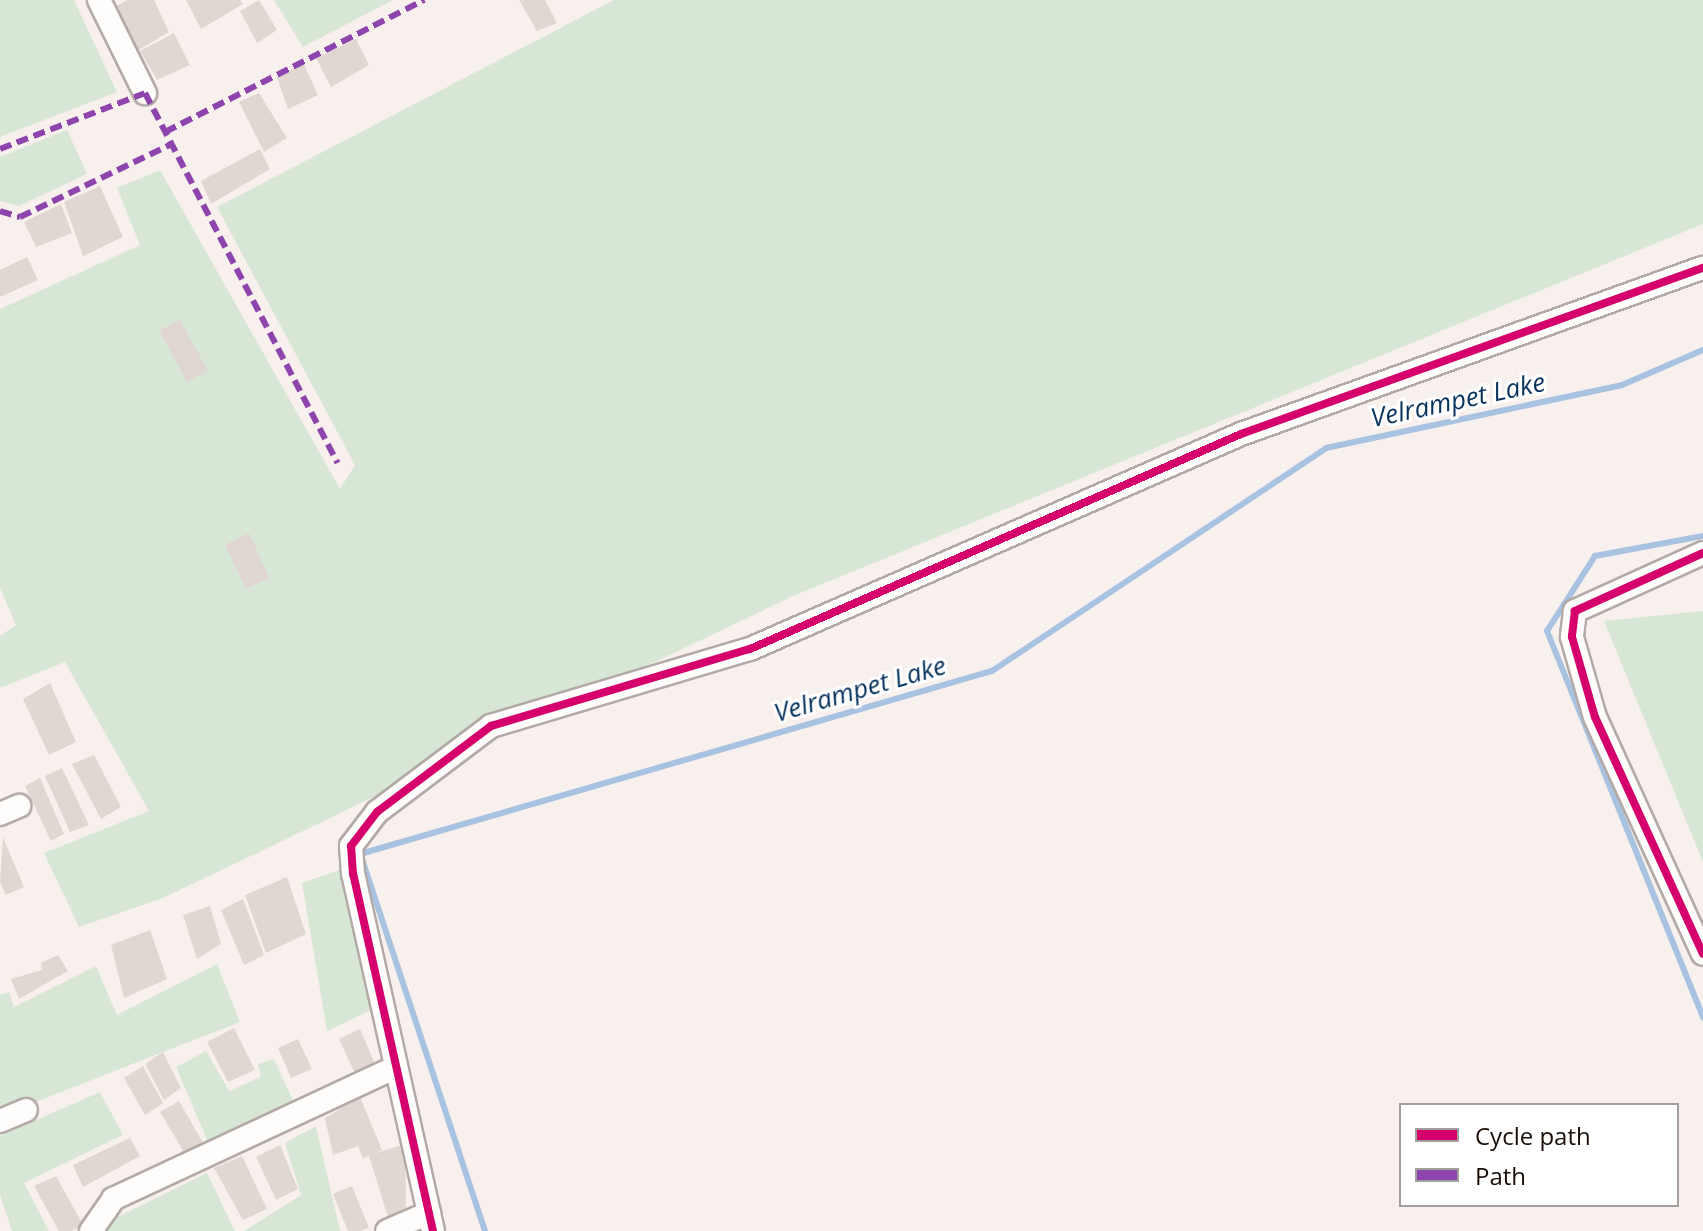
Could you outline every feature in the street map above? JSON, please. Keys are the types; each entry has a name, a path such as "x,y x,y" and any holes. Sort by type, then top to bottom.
{"street":[{"path":"107,3 145,93"},
{"path":"387,1231 431,1222 351,846 377,812 491,726 750,649 1241,434 1703,268"},
{"path":"1703,553 1575,611 1572,637 1595,717 1703,954"},
{"path":"94,1230 113,1199 396,1067"},
{"path":"0,1121 26,1110"}],"green space":[{"path":"0,0 74,0 117,92 0,137"},
{"path":"274,0 393,0 303,47"},
{"path":"614,0 1703,0 1703,224 793,596 163,898 79,927 44,853 149,811 65,662 0,688 0,636 16,625 0,588 0,309 140,245 117,188 160,170 340,489 355,465 217,207"},
{"path":"67,130 87,174 19,206 0,201 0,157"},
{"path":"1703,611 1703,862 1604,621"},
{"path":"342,869 374,1009 327,1031 302,883"},
{"path":"217,964 240,1022 0,1116 0,995 9,992 14,1007 96,966 117,1015"},
{"path":"206,1051 229,1091 261,1077 258,1064 274,1059 296,1107 211,1149 176,1067"},
{"path":"100,1092 123,1135 24,1183 49,1231 12,1231 0,1195 0,1136"},
{"path":"316,1126 340,1231 244,1231 301,1195 285,1143"},
{"path":"207,1173 235,1231 108,1231 105,1223"}],"building":[{"path":"127,0 154,0 169,32 132,54 109,10"},
{"path":"186,0 240,0 243,4 201,29"},
{"path":"259,0 277,30 257,43 240,11"},
{"path":"519,0 545,0 557,23 537,31"},
{"path":"174,33 190,65 157,80 140,51"},
{"path":"356,39 369,65 331,87 316,58"},
{"path":"303,63 318,95 288,109 277,78"},
{"path":"259,93 287,138 264,152 239,102"},
{"path":"260,149 270,169 211,204 201,181"},
{"path":"100,186 123,237 83,256 64,202"},
{"path":"61,204 72,233 36,247 24,222"},
{"path":"27,257 38,280 0,297 0,270"},
{"path":"180,320 208,371 187,382 159,330"},
{"path":"249,533 269,578 246,589 225,545"},
{"path":"50,683 76,742 49,755 23,699"},
{"path":"94,755 121,807 101,819 72,764"},
{"path":"62,768 89,825 70,832 45,776"},
{"path":"40,778 64,834 51,841 25,786"},
{"path":"3,837 24,887 6,895 0,882"},
{"path":"287,877 306,934 266,953 245,895"},
{"path":"243,899 264,955 244,965 221,910"},
{"path":"210,906 221,944 197,959 183,915"},
{"path":"150,930 167,979 124,998 111,945"},
{"path":"58,955 68,971 19,999 11,979 42,970 41,963"},
{"path":"234,1028 255,1070 228,1082 207,1042"},
{"path":"360,1029 377,1069 357,1078 339,1039"},
{"path":"298,1039 312,1069 291,1078 278,1048"},
{"path":"163,1052 181,1088 164,1100 145,1064"},
{"path":"143,1066 163,1103 145,1115 124,1078"},
{"path":"360,1097 382,1150 373,1154 405,1144 406,1208 388,1217 369,1156 363,1159 358,1146 333,1155 325,1118"},
{"path":"179,1101 206,1148 188,1159 160,1112"},
{"path":"130,1138 140,1156 83,1187 73,1165"},
{"path":"280,1145 298,1189 276,1200 256,1157"},
{"path":"242,1156 267,1209 243,1220 214,1168"},
{"path":"56,1176 83,1225 71,1231 59,1231 34,1186"},
{"path":"352,1186 369,1228 360,1231 348,1231 333,1194"}],"waterway":[{"name":"Velrampet Lake","path":"485,1231 360,854 992,671 1326,448 1622,385 1703,350"},
{"name":"Velrampet Lake","path":"1703,536 1595,556 1547,631 1703,1018"}],"marked path":[{"path":"165,132 424,0"},
{"path":"0,149 145,93 338,463"},
{"path":"0,211 20,217 172,144"}],"cycle path":[{"path":"433,1231 353,874 351,846 377,812 491,726 750,649 1241,434 1703,268"},
{"path":"1703,553 1575,611 1572,637 1595,717 1703,954"}]}
